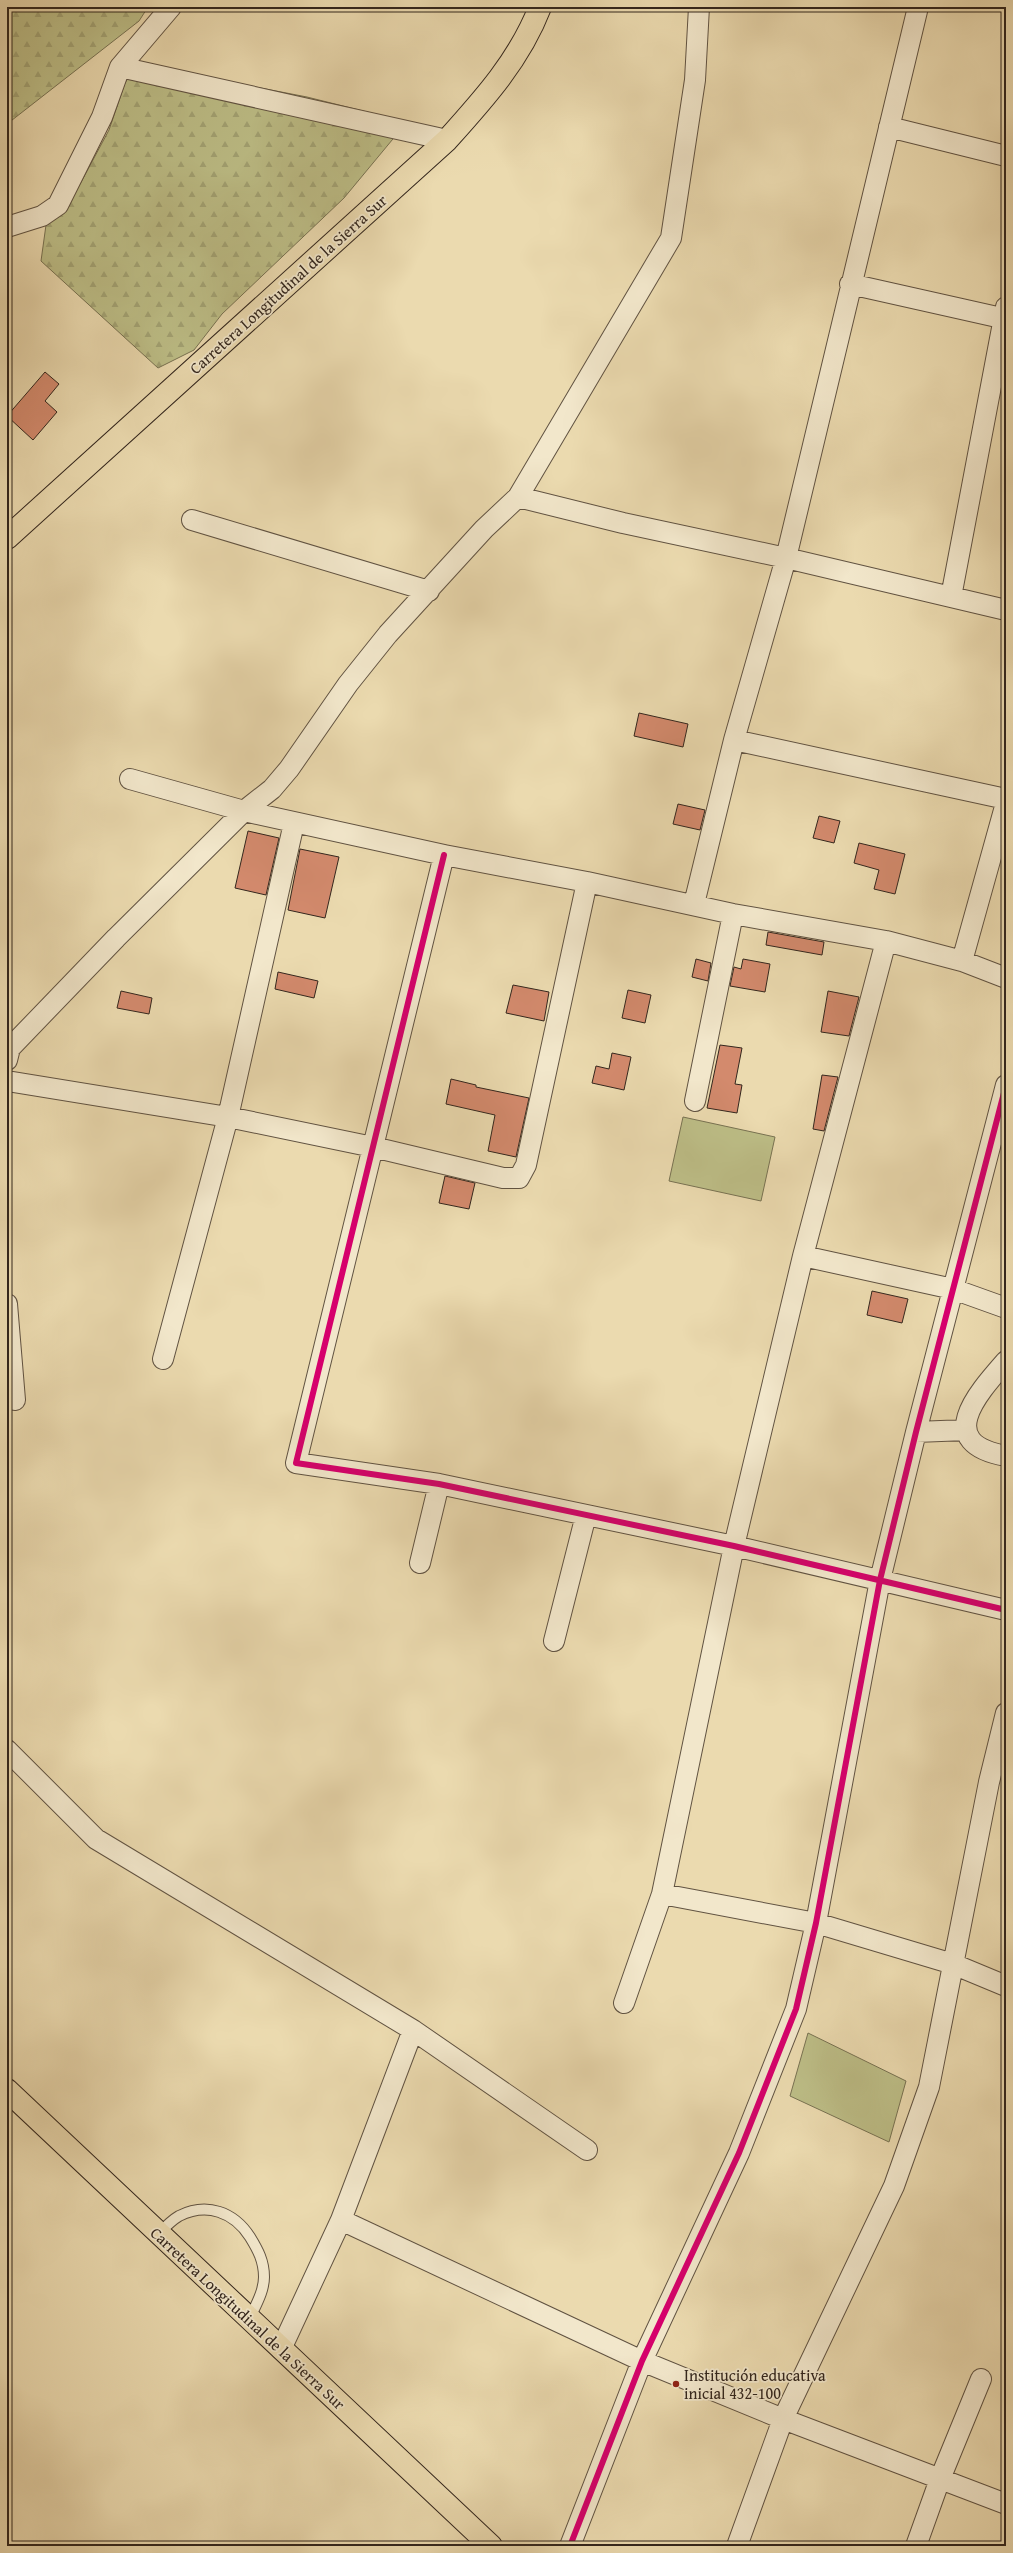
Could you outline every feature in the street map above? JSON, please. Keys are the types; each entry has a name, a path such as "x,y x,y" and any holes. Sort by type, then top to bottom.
{"highway":[{"name":"Carretera Longitudinal de la Sierra Sur","path":"7,538 447,140 494,89 532,30 538,7"},
{"name":"Carretera Longitudinal de la Sierra Sur","path":"7,2090 249,2320 491,2546"}],"street":[{"path":"7,228 42,216 58,205 102,117 120,67 171,7"},
{"path":"7,1060 10,1048 244,811 272,789 290,769 348,684 388,634 429,591 484,529 518,497 671,238 695,80 699,7"},
{"path":"694,904 734,740 786,558 850,284 918,7"},
{"path":"120,67 447,140"},
{"path":"889,127 1006,156"},
{"path":"850,284 1005,315 951,597"},
{"path":"518,497 623,524 786,558 1006,610"},
{"path":"192,520 429,591"},
{"path":"734,740 1006,799"},
{"path":"130,779 244,811 294,823 444,855 694,904 734,914 886,942 962,961 1006,978"},
{"path":"962,961 1006,803"},
{"path":"162,1359 228,1117 294,823"},
{"path":"444,855 296,1463 439,1484 734,1546 1006,1610"},
{"path":"7,1081 228,1117 373,1147 503,1178 519,1178 526,1165 587,882"},
{"path":"695,1101 734,914"},
{"path":"624,2003 662,1894 734,1546 803,1256 886,942"},
{"path":"570,2546 642,2361 739,2153 796,2009 816,1923 880,1580 916,1432 1006,1085"},
{"path":"803,1256 953,1289 1006,1308"},
{"path":"7,1304 14,1400"},
{"path":"1006,1361 977,1395 967,1412 966,1430 972,1441 982,1450 1006,1456"},
{"path":"916,1432 966,1430"},
{"path":"420,1563 439,1484"},
{"path":"554,1641 586,1515"},
{"path":"737,2546 783,2419 894,2186 929,2087 953,1964 998,1781 1006,1713"},
{"path":"7,1750 96,1839 413,2030 587,2150"},
{"path":"662,1894 816,1923 953,1964 1006,1986"},
{"path":"281,2349 341,2220 413,2030"},
{"path":"341,2220 642,2361 783,2419 1006,2504"},
{"path":"916,2546 940,2479 981,2379"}],"lane":[{"path":"158,2234 178,2216 201,2209 226,2212 247,2232 261,2254 264,2277 260,2296 249,2320"}],"green space":[{"path":"7,7 148,7 139,21 7,124"},
{"path":"137,64 307,97 407,122 344,198 222,314 194,350 158,368 41,261 46,225 80,184 109,130 125,83"},
{"path":"683,1117 775,1137 761,1201 669,1181"},
{"path":"808,2033 906,2081 889,2142 790,2096"}],"building":[{"path":"45,372 59,384 45,401 57,412 33,440 7,416"},
{"path":"639,713 688,724 683,747 634,736"},
{"path":"678,804 705,810 700,830 673,824"},
{"path":"819,816 840,821 834,843 813,838"},
{"path":"248,831 279,838 266,895 235,888"},
{"path":"859,843 905,854 895,894 874,889 879,870 854,863"},
{"path":"300,849 339,857 325,918 288,910"},
{"path":"768,932 824,942 822,955 766,945"},
{"path":"696,959 711,963 708,981 692,977"},
{"path":"743,959 770,964 765,992 730,986 734,967 741,969"},
{"path":"278,972 318,981 314,998 275,989"},
{"path":"513,985 549,992 544,1021 506,1013"},
{"path":"628,990 651,995 645,1023 622,1018"},
{"path":"121,991 152,998 149,1014 117,1008"},
{"path":"828,991 859,997 849,1036 821,1032"},
{"path":"720,1045 742,1048 735,1084 742,1085 737,1113 707,1108"},
{"path":"612,1053 631,1057 624,1090 592,1083 596,1066 609,1069"},
{"path":"822,1075 838,1077 824,1131 813,1129"},
{"path":"451,1079 476,1085 476,1087 529,1098 516,1157 488,1151 495,1115 446,1104"},
{"path":"445,1176 475,1183 469,1209 439,1203"},
{"path":"872,1291 908,1299 902,1323 867,1315"}],"cycle path":[{"path":"444,855 296,1463 439,1484 734,1546 1006,1610"},
{"path":"570,2546 642,2361 739,2153 796,2009 816,1923 880,1580 916,1432 1006,1085"}],"place":[{"name":"Institución educativa inicial 432-100","path":"676,2384"}]}
